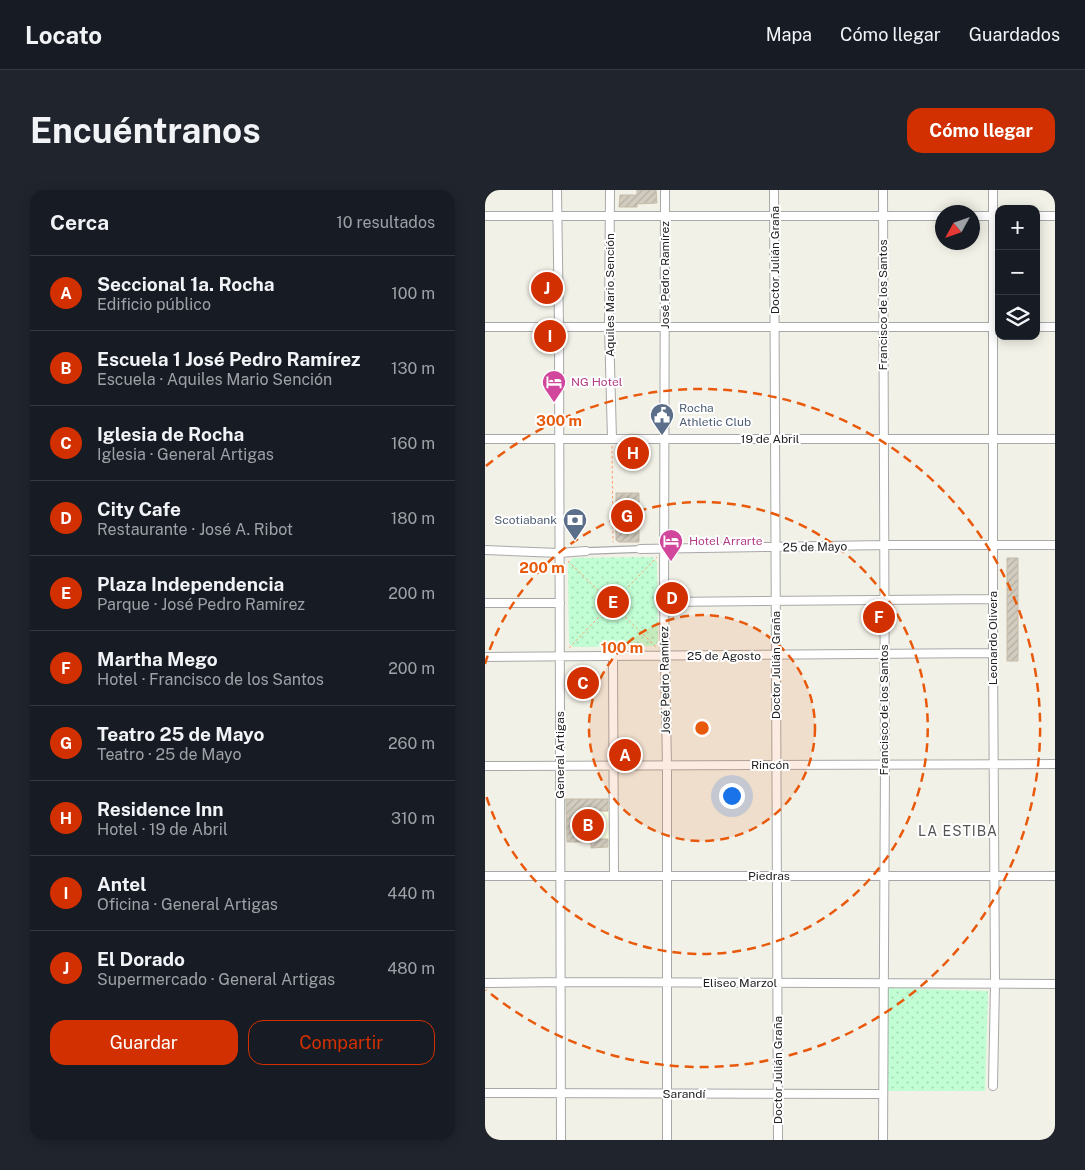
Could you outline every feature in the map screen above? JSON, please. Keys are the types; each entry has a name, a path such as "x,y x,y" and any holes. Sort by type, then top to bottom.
{"street":[{"name":"General Artigas","path":"557,190 561,1140"},
{"name":"Aquiles Mario Sención","path":"609,190 609,327 612,439"},
{"name":"José Pedro Ramírez","path":"665,190 664,602 667,766 667,1140"},
{"name":"Doctor Julián Graña","path":"774,190 778,1140"},
{"name":"Francisco de los Santos","path":"883,190 885,764 883,1140"},
{"name":"Leonardo Olivera","path":"993,190 995,207"},
{"path":"485,216 935,216"},
{"path":"980,216 995,216"},
{"path":"1040,216 1055,216"},
{"name":"Leonardo Olivera","path":"996,250 996,295"},
{"path":"485,327 995,327"},
{"path":"1040,327 1055,327"},
{"name":"Leonardo Olivera","path":"993,1086 995,984 993,438 996,340"},
{"name":"19 de Abril","path":"485,439 1055,439"},
{"name":"25 de Mayo","path":"485,550 559,552 884,545 1055,545"},
{"path":"664,602 993,599"},
{"path":"485,603 559,603"},
{"name":"25 de Agosto","path":"485,657 993,653"},
{"path":"613,657 614,876"},
{"name":"Rincón","path":"485,766 1055,764"},
{"name":"Piedras","path":"485,876 1054,876"},
{"name":"Eliseo Marzol","path":"485,984 561,982 1055,984"},
{"name":"Sarandí","path":"485,1093 883,1094"}],"path":[{"path":"612,439 613,550"},
{"path":"560,657 665,549"},
{"path":"559,552 665,656"}],"shaded area":[{"path":"566,799 610,799 611,847 591,848 591,842 567,842"}],"green space":[{"path":"652,557 657,562 658,641 656,645 573,647 569,643 568,563 573,558"},
{"path":"888,988 988,991 985,1091 887,1091"}],"building":[{"path":"637,190 656,190 657,203 637,204 637,207 619,207 620,195 637,195"},
{"path":"616,493 639,493 639,542 619,542 616,540"},
{"path":"1007,558 1018,558 1018,661 1007,661"},
{"path":"566,799 608,799 608,811 583,811 583,816 578,816 579,836 583,836 583,842 567,842"},
{"path":"591,839 608,839 608,847 591,848"}],"place":[{"name":"El Dorado","path":"547,288"},
{"name":"Antel","path":"550,336"},
{"name":"NG Hotel","path":"554,403"},
{"name":"Rocha Athletic Club","path":"662,436"},
{"name":"Residence Inn","path":"633,453"},
{"name":"Teatro 25 de Mayo","path":"627,516"},
{"name":"Scotiabank","path":"575,541"},
{"name":"Hotel Arrarte","path":"671,562"},
{"name":"City Cafe","path":"672,598"},
{"name":"Plaza Independencia","path":"613,602"},
{"name":"Martha Mego","path":"879,617"},
{"name":"Iglesia de Rocha","path":"583,683"},
{"name":"Seccional 1a. Rocha","path":"625,755"},
{"name":"Escuela 1 José Pedro Ramírez","path":"588,825"}],"district":[{"name":"LA ESTIBA","path":"958,831"}]}
